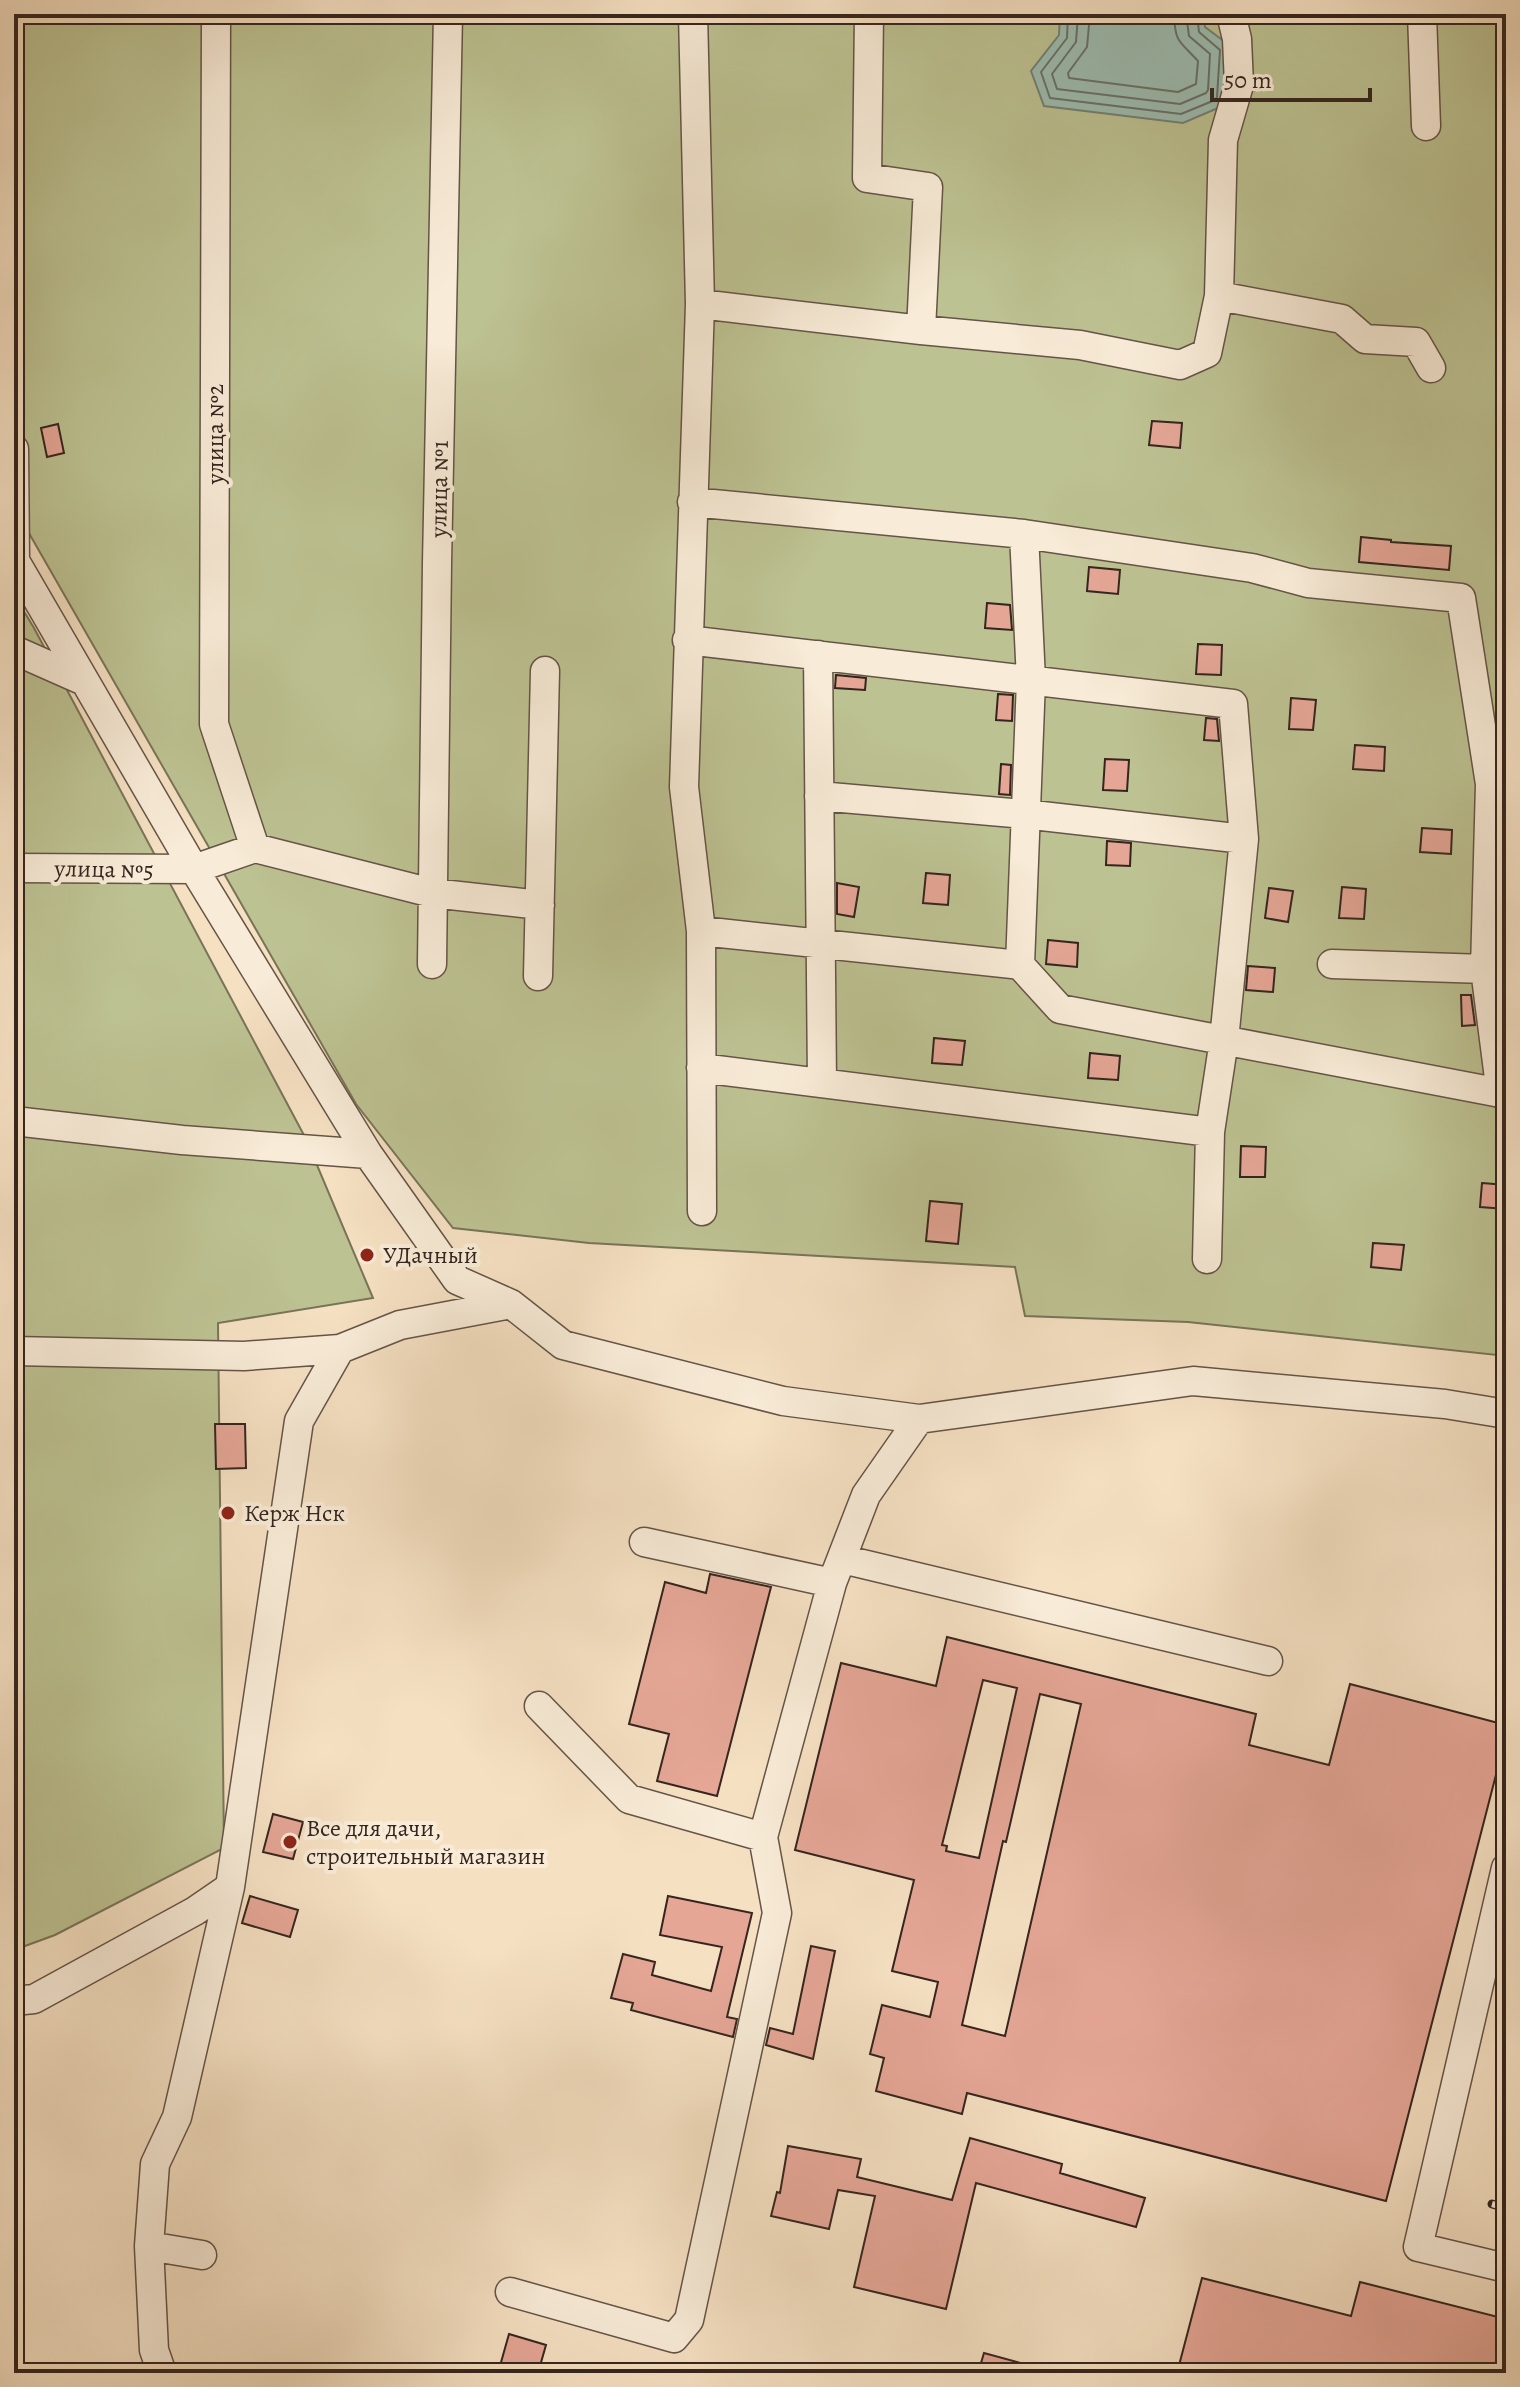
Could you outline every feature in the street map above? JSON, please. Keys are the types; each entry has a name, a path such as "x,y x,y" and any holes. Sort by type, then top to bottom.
{"street":[{"name":"улица №2","path":"216,14 214,724 255,848"},
{"name":"улица №1","path":"432,964 448,14"},
{"path":"693,14 700,304 684,787 701,931 702,1211"},
{"path":"869,14 867,178 928,187 921,330"},
{"path":"700,304 1080,345 1180,365 1207,353 1219,296 1223,140 1239,85 1237,39 1231,14"},
{"path":"1422,14 1426,126"},
{"path":"1219,296 1342,319 1365,339 1416,342 1431,368"},
{"path":"14,449 15,560 194,869 368,1154 457,1280 511,1304 563,1345 783,1401 919,1419 1193,1381 1445,1404 1506,1414"},
{"path":"692,502 1024,534 1252,568 1308,583 1461,598 1490,784 1485,969 1504,1094 1060,1009 1020,965 701,931"},
{"path":"1020,965 1031,680 1024,534"},
{"path":"687,640 1233,704 1244,839 1224,1040 1210,1132 1207,1259"},
{"path":"14,650 84,681"},
{"path":"818,655 822,1083"},
{"path":"538,976 545,671"},
{"path":"819,796 1024,814 1244,839"},
{"name":"улица №5","path":"14,868 194,869 255,848"},
{"path":"255,848 432,893 540,905"},
{"path":"1332,964 1485,969"},
{"path":"701,1068 1210,1132"},
{"path":"14,1121 182,1140 368,1154"},
{"path":"14,1351 244,1356 340,1349 400,1325 511,1304"},
{"path":"162,2373 154,2350 149,2246 155,2164 177,2117 230,1887 299,1421 340,1349"},
{"path":"510,2292 674,2338 689,2320 777,1913 763,1837 837,1571 866,1495 919,1419"},
{"path":"644,1542 837,1571 1268,1661"},
{"path":"539,1706 629,1799 763,1837"},
{"path":"1506,1868 1418,2247 1506,2268"},
{"path":"21,1998 195,1911 230,1887"},
{"path":"149,2246 202,2255"}],"green space":[{"path":"14,14 1506,14 1506,1356 1188,1322 1025,1316 1015,1267 589,1243 453,1228 356,1104 14,507"},
{"path":"14,595 306,1139 373,1298 218,1323 224,1848 55,1935 14,1950"}],"water":[{"path":"1060,14 1204,14 1205,27 1229,45 1225,105 1183,123 1044,106 1031,71 1059,35"}],"building":[{"path":"1152,421 1182,423 1180,448 1149,445"},
{"path":"58,424 64,453 47,457 41,428"},
{"path":"1361,537 1451,546 1449,570 1359,562"},
{"path":"1089,567 1120,570 1118,594 1087,591"},
{"path":"987,603 1010,605 1012,630 985,628"},
{"path":"1198,644 1222,645 1221,675 1196,674"},
{"path":"836,675 866,678 865,690 835,688"},
{"path":"998,694 1013,695 1012,721 996,720"},
{"path":"1291,698 1316,700 1313,730 1289,729"},
{"path":"1206,718 1217,719 1219,741 1204,740"},
{"path":"1355,745 1385,747 1384,771 1353,769"},
{"path":"1105,759 1129,760 1127,791 1103,790"},
{"path":"1001,764 1011,765 1010,795 999,794"},
{"path":"1422,828 1452,830 1451,854 1420,852"},
{"path":"1107,841 1131,843 1130,866 1106,865"},
{"path":"926,873 950,875 948,905 923,903"},
{"path":"837,883 859,887 854,917 837,914"},
{"path":"1342,887 1366,889 1364,919 1339,918"},
{"path":"1269,888 1293,891 1288,922 1265,918"},
{"path":"1048,940 1078,943 1077,967 1046,964"},
{"path":"1248,966 1275,968 1273,992 1246,990"},
{"path":"1461,995 1471,995 1475,1025 1462,1026"},
{"path":"934,1038 965,1041 962,1065 932,1063"},
{"path":"1090,1053 1120,1056 1118,1080 1088,1078"},
{"path":"1241,1146 1266,1147 1265,1177 1240,1177"},
{"path":"1482,1183 1506,1185 1506,1209 1480,1207"},
{"path":"930,1201 962,1204 958,1244 926,1241"},
{"path":"1373,1243 1404,1245 1401,1270 1371,1267"},
{"path":"215,1424 245,1424 246,1468 216,1469"},
{"path":"710,1574 771,1587 717,1796 657,1781 669,1734 629,1724 665,1582 706,1593"},
{"path":"947,1637 1256,1714 1249,1745 1329,1765 1350,1684 1506,1725 1506,1736 1386,2201 967,2093 962,2114 876,2091 884,2058 870,2054 882,2005 930,2017 938,1982 892,1971 914,1880 795,1850 841,1663 936,1686","holes":["983,1680 1017,1688 979,1858 946,1851 947,1846 942,1845","1040,1694 1081,1704 1005,2036 962,2025"]},
{"path":"273,1814 303,1822 293,1859 263,1852"},
{"path":"250,1896 298,1910 290,1937 242,1923"},
{"path":"668,1896 752,1913 727,2017 737,2019 733,2037 631,2010 633,2003 611,1998 623,1954 655,1962 652,1975 711,1991 722,1947 660,1935"},
{"path":"811,1946 835,1951 813,2059 766,2045 770,2028 793,2034"},
{"path":"970,2138 1062,2164 1060,2173 1145,2198 1136,2227 976,2183 946,2309 854,2287 875,2196 838,2190 829,2229 771,2216 777,2192 780,2193 788,2146 861,2159 857,2177 952,2200"},
{"path":"1202,2278 1351,2316 1360,2282 1506,2319 1506,2334 1496,2373 1177,2373"},
{"path":"509,2334 546,2345 538,2373 498,2373"},
{"path":"984,2353 1039,2368 1038,2373 978,2373"}],"railway":[{"path":"1492,2204 1506,2208"}],"place":[{"name":"УДачный","path":"367,1255"},
{"name":"Керж Нск","path":"228,1513"},
{"name":"Все для дачи, строительный магазин","path":"290,1842"}]}
